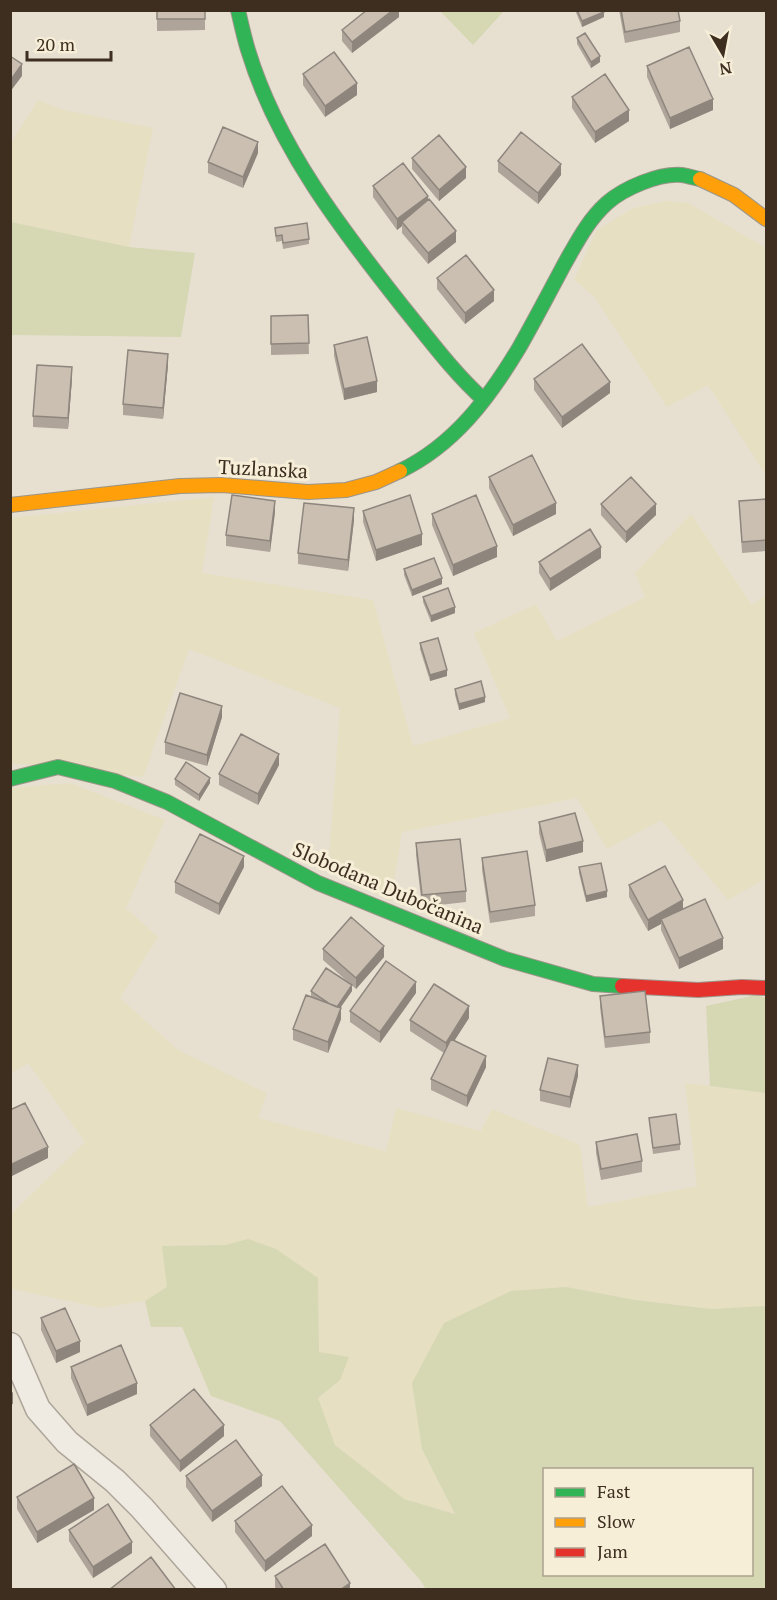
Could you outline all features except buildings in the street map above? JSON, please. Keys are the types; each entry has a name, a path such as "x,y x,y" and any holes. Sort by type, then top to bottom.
{"street":[{"path":"238,10 242,31 258,79 280,124 321,196 381,280 443,358 465,384 484,400"},
{"name":"Tuzlanska","path":"10,505 180,486 222,485 308,492 346,490 376,482 428,456 462,428 518,349 584,229 608,203 637,185 660,177 682,175 705,180 734,195 766,219"},
{"name":"Slobodana Dubočanina","path":"10,779 58,767 115,781 167,802 318,883 505,959 593,984 698,990 766,988"},
{"path":"10,1345 39,1409 67,1442 115,1481 142,1508 214,1590"}],"shaded area":[{"path":"38,100 60,109 153,128 129,247 11,222 11,143"},
{"path":"666,201 688,203 766,248 766,475 708,385 667,407 593,295 574,280 596,231 633,208"},
{"path":"214,497 202,573 373,600 413,746 510,718 474,633 536,604 557,641 645,597 635,573 691,514 752,605 766,595 766,878 728,900 661,820 607,849 577,798 402,832 391,901 328,872 340,708 189,649 143,777 11,763 10,518"},
{"path":"70,783 165,820 126,908 158,937 120,998 178,1050 267,1093 258,1118 386,1151 396,1108 481,1131 492,1109 580,1145 588,1207 697,1186 685,1083 766,1093 766,1306 711,1309 635,1300 566,1287 422,1449 456,1514 404,1499 335,1445 318,1398 340,1380 319,1352 318,1279 248,1239 226,1245 162,1246 168,1287 145,1301 101,1308 12,1289 10,1215 85,1142 28,1063 11,1073 11,788"}],"green space":[{"path":"440,11 504,11 473,45"},
{"path":"11,222 129,247 195,253 181,337 11,335"},
{"path":"756,995 766,998 766,1093 710,1086 706,1006"},
{"path":"248,1239 276,1249 318,1278 319,1352 349,1357 340,1380 318,1398 335,1445 404,1499 455,1514 422,1449 412,1383 444,1323 511,1291 566,1287 635,1300 711,1309 766,1306 766,1589 426,1589 280,1421 211,1396 182,1327 151,1327 145,1301 167,1287 162,1246 226,1245"}],"traffic: fast":[{"path":"238,10 260,85 276,120 314,186 357,248 403,307 452,367 484,400"},
{"path":"400,471 437,448 469,418 482,402 519,348 583,232 607,203 632,187 663,176 682,175 700,179"},
{"path":"10,779 58,767 115,781 167,802 318,883 505,959 593,984 622,986"}],"traffic: slow":[{"path":"700,179 734,195 766,219"},
{"path":"10,505 180,486 222,485 308,492 346,490 376,482 400,471"}],"traffic: jam":[{"path":"622,986 698,990 766,988"}]}
